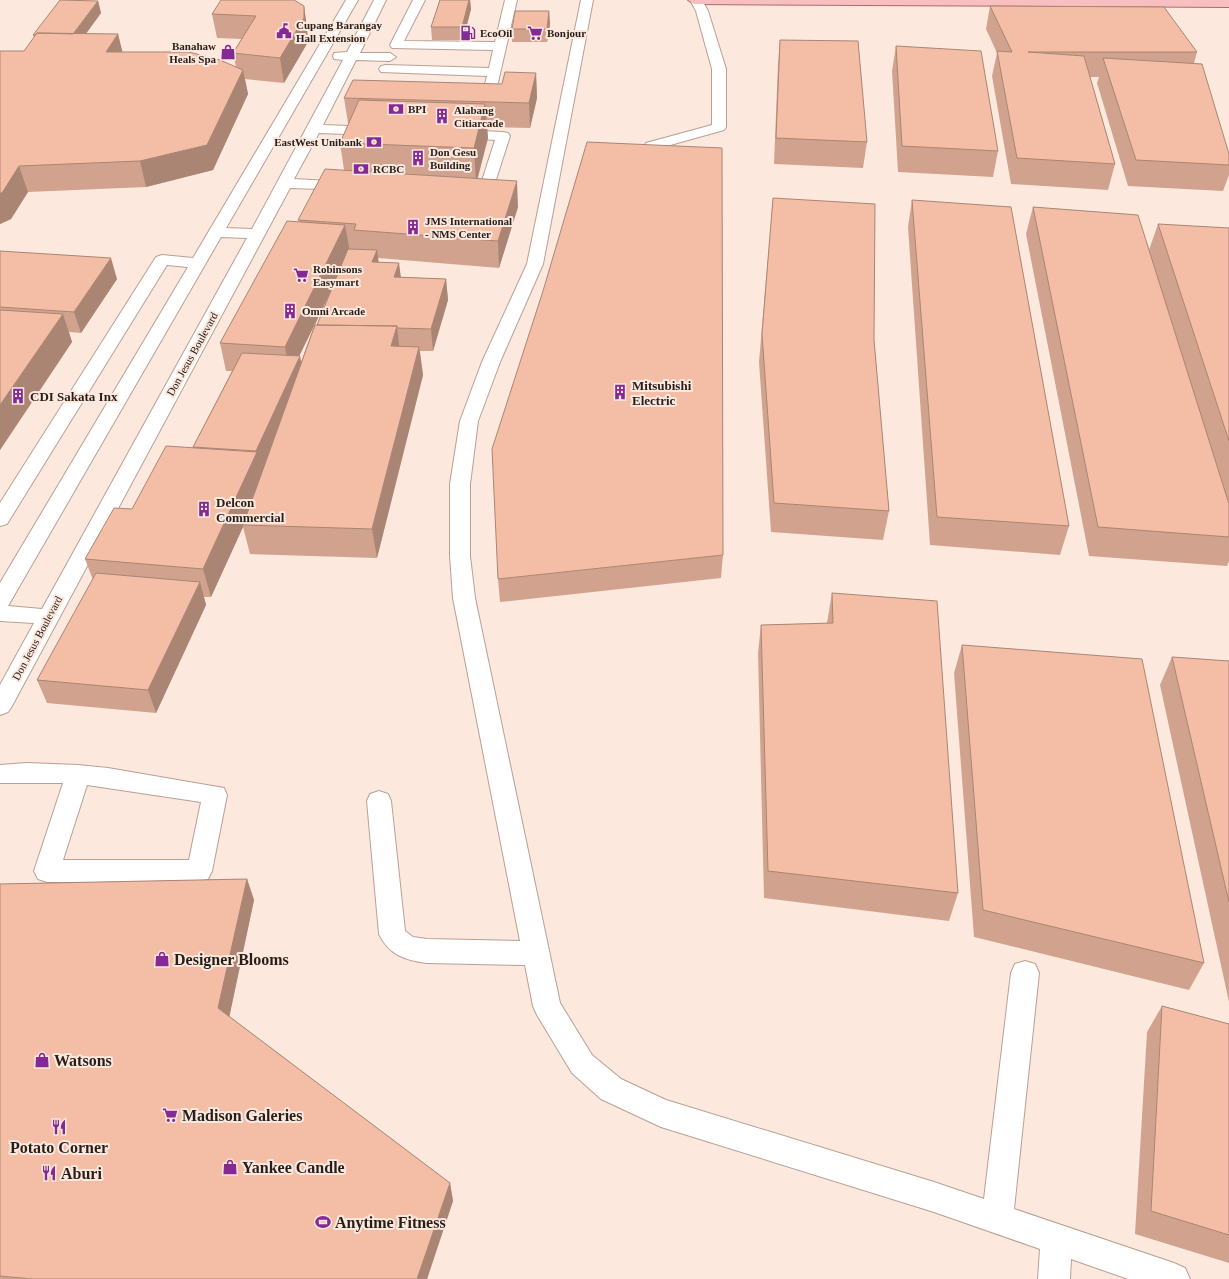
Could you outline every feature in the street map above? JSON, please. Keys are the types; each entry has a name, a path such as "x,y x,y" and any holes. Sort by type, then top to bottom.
{"main road":[{"path":"695,0 1229,3"}],"street":[{"path":"0,601 352,0"},
{"name":"Don Jesus Boulevard","path":"0,706 314,129 340,96 352,56 380,0"},
{"path":"381,83 396,45 419,0"},
{"path":"466,100 488,101 511,0"},
{"path":"587,0 535,264 491,362 469,421 460,484 460,556 464,598 547,1006 582,1064 611,1089 661,1113 934,1197 1174,1279"},
{"path":"651,146 718,127 719,69 702,11 695,0"},
{"path":"370,21 408,22"},
{"path":"396,45 500,46"},
{"path":"320,56 352,56 388,63 494,72"},
{"path":"314,129 385,132"},
{"path":"448,134 503,136 486,192 455,191"},
{"path":"284,183 362,187"},
{"path":"217,232 257,234"},
{"path":"0,519 162,260 199,263"},
{"path":"0,613 48,617"},
{"path":"0,774 25,772 78,774 216,795 199,871 47,871 78,774"},
{"path":"379,801 392,934 400,945 411,950 427,951 536,953"},
{"path":"997,1219 1025,973"},
{"path":"1054,1279 1056,1239"}],"building":[{"path":"60,0 98,1 73,34 37,33 33,35"},
{"path":"221,0 294,0 304,6 304,18 280,58 233,53 256,16 212,14"},
{"path":"440,0 469,0 462,27 431,27"},
{"path":"990,6 1164,7 1197,52 1028,52 1084,56 1115,164 1017,158 997,51 1012,52"},
{"path":"515,11 549,11 547,29 512,29"},
{"path":"37,33 118,34 106,52 189,52 220,60 243,70 207,145 140,161 19,166 2,193 0,193 0,51 24,51"},
{"path":"780,40 858,41 867,142 776,138"},
{"path":"896,46 981,51 998,151 902,146"},
{"path":"1103,58 1202,64 1229,154 1229,165 1136,160"},
{"path":"505,72 536,73 529,103 344,98 353,80 502,84"},
{"path":"359,100 485,104 474,148 340,143"},
{"name":"Mitsubishi Electric","path":"587,142 722,148 723,555 498,579 492,449 543,291"},
{"path":"325,169 517,181 498,241 354,230 356,224 298,220"},
{"path":"773,198 875,204 874,340 889,511 774,503 762,334"},
{"path":"912,200 1011,207 1069,526 937,517"},
{"path":"1033,207 1138,215 1229,504 1229,537 1098,527"},
{"path":"287,221 345,225 285,347 220,343"},
{"path":"1158,224 1229,228 1229,441"},
{"path":"348,249 377,250 372,262 399,263 394,277 446,279 431,329 397,328 397,326 317,325"},
{"path":"0,251 111,258 74,312 0,307"},
{"path":"0,310 63,314 0,405"},
{"path":"315,325 397,326 391,346 419,347 372,529 243,525"},
{"path":"242,353 300,356 256,451 193,447"},
{"path":"166,446 257,452 203,569 85,559 114,508 132,509"},
{"path":"96,573 200,582 148,690 37,680"},
{"path":"832,593 937,601 958,893 768,871 761,625 833,623"},
{"path":"962,645 1142,659 1204,963 983,910"},
{"path":"1172,657 1229,661 1229,902"},
{"name":"Madison Galeries","path":"247,879 218,1008 450,1183 417,1279 32,1279 0,1276 0,884"},
{"path":"1162,1006 1229,1024 1229,1235 1151,1211"}],"place":[{"name":"Cupang Barangay Hall Extension","path":"284,31"},
{"name":"EcoOil","path":"468,33"},
{"name":"Bonjour","path":"535,33"},
{"name":"Banahaw Heals Spa","path":"228,52"},
{"name":"BPI","path":"396,109"},
{"name":"Alabang Citiarcade","path":"442,116"},
{"name":"EastWest Unibank","path":"374,142"},
{"name":"Don Gesu Building","path":"418,158"},
{"name":"RCBC","path":"361,169"},
{"name":"JMS International - NMS Center","path":"413,227"},
{"name":"Robinsons Easymart","path":"301,275"},
{"name":"Omni Arcade","path":"290,311"},
{"name":"Mitsubishi Electric","path":"620,392"},
{"name":"CDI Sakata Inx","path":"18,396"},
{"name":"Delcon Commercial","path":"204,509"},
{"name":"Designer Blooms","path":"162,959"},
{"name":"Watsons","path":"42,1060"},
{"name":"Madison Galeries","path":"170,1115"},
{"name":"Potato Corner","path":"59,1127"},
{"name":"Yankee Candle","path":"230,1167"},
{"name":"Aburi","path":"49,1173"},
{"name":"Anytime Fitness","path":"323,1222"}]}
